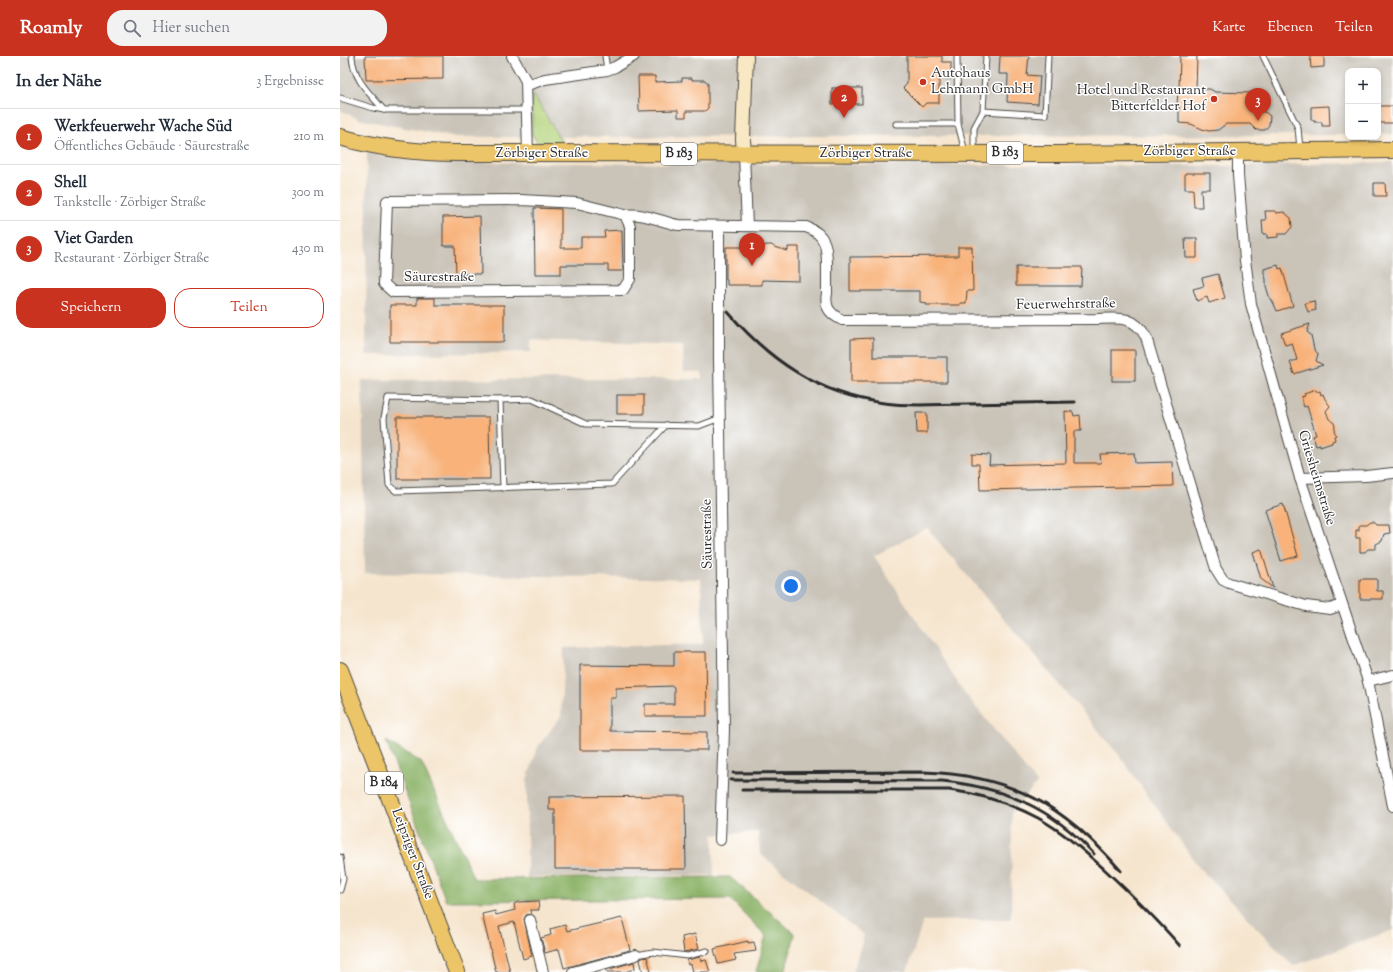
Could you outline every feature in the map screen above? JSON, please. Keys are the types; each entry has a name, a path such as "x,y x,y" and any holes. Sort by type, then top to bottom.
{"main road":[{"name":"Zörbiger Straße","path":"340,137 379,146 421,152 528,154 1238,152 1393,150"},
{"name":"Leipziger Straße","path":"340,670 457,972"}],"street":[{"path":"512,56 524,74 527,85 528,154"},
{"path":"527,85 538,80 607,70 634,56"},
{"path":"746,56 743,139 747,226"},
{"name":"Griesheimstraße","path":"1238,152 1238,175 1244,260 1248,291 1300,478 1368,681 1393,806"},
{"name":"Säurestraße","path":"625,215 630,226 630,279 623,290 393,292 384,284 387,201 529,201 577,203 625,215 632,214 649,217 678,225 719,227 747,226"},
{"name":"Feuerwehrstraße","path":"747,226 806,227 812,229 821,236 826,245 826,303 831,312 842,320 1123,318 1134,323 1139,327 1146,338 1216,569 1220,576 1229,583 1306,606 1330,609 1342,605"},
{"name":"Säurestraße","path":"719,227 724,730 720,840"},
{"path":"1300,478 1393,474"},
{"path":"1368,681 1393,675"},
{"path":"530,920 543,972"},
{"path":"573,972 636,955"}],"lane":[{"path":"352,56 354,70 361,84 384,110"},
{"path":"605,56 607,70"},
{"path":"957,56 958,124 970,153"},
{"path":"970,153 974,128 983,111 986,56"},
{"path":"983,111 1045,115 1048,56"},
{"path":"1263,56 1298,128 1300,151"},
{"path":"340,98 384,110 527,110"},
{"path":"896,124 958,124"},
{"path":"666,425 612,484 396,491 390,485 384,418 388,398 500,400 532,399 586,424 666,425 699,426 720,418"},
{"path":"500,400 504,488"},
{"path":"340,857 343,878 340,890"},
{"path":"636,955 653,952 688,956 707,951"}],"shaded area":[{"path":"340,56 1393,56 1393,134 1381,134 1381,68 1345,68 1345,135 454,137 358,119 340,110"},
{"path":"367,153 419,162 1227,166 1393,162 1393,930 1293,966 1198,866 1119,755 927,528 874,556 963,691 1037,783 1012,812 1011,919 923,921 907,972 853,972 864,935 760,854 758,832 713,835 714,875 527,877 527,780 538,747 561,716 564,648 703,644 701,579 365,573 362,380 702,379 702,372 684,371 683,345 531,340 531,352 366,355"}],"green space":[{"path":"533,94 562,142 537,143 532,133"},
{"path":"386,741 421,762 474,879 730,877 795,934 785,972 756,972 766,936 730,899 446,901"}],"building":[{"path":"365,56 443,56 443,79 366,80"},
{"name":"Autohaus Lehmann GmbH","path":"907,56 942,56 942,62 951,62 951,79 939,79 939,103 926,103 922,107 903,88 907,84"},
{"path":"1000,56 1029,56 1027,75 1040,76 1038,104 1007,102 1008,74 999,74"},
{"name":"Hotel und Restaurant Bitterfelder Hof","path":"1180,56 1197,56 1196,89 1210,89 1215,92 1251,93 1251,104 1254,104 1254,111 1265,112 1270,116 1269,125 1265,130 1256,130 1250,124 1226,124 1218,130 1209,131 1191,124 1179,123 1179,105 1177,105"},
{"path":"1310,56 1324,56 1324,67 1311,68"},
{"path":"638,76 655,76 655,82 682,81 682,78 705,80 708,84 708,108 705,111 686,111 686,117 678,117 678,110 639,111"},
{"path":"832,88 862,88 862,104 832,104"},
{"path":"1329,106 1330,126 1322,126 1322,122 1314,122 1314,120 1311,120 1311,107"},
{"path":"1381,106 1393,106 1393,123 1381,123"},
{"path":"1185,173 1210,173 1210,189 1201,189 1202,207 1194,207 1193,189 1185,189"},
{"path":"1374,183 1385,183 1386,196 1374,196"},
{"path":"534,208 561,209 561,248 581,248 581,237 605,237 604,231 622,230 623,271 608,271 608,265 561,265 561,274 535,274"},
{"path":"1265,211 1276,211 1276,213 1284,212 1291,218 1292,227 1286,234 1278,234 1278,237 1267,238 1267,234 1263,234 1262,220 1266,220"},
{"path":"480,216 481,274 456,274 455,246 443,246 443,217"},
{"path":"1185,238 1197,238 1197,258 1186,258"},
{"path":"766,245 772,245 788,251 788,247 799,247 799,281 762,280 762,285 727,285 726,247 764,247"},
{"path":"958,247 972,247 973,291 967,291 966,303 960,303 960,305 926,305 926,303 920,302 920,291 850,291 850,257 958,256"},
{"path":"1278,265 1279,269 1282,268 1293,306 1277,311 1269,296 1264,269"},
{"path":"1016,267 1082,267 1081,286 1016,286"},
{"path":"1218,274 1225,298 1209,303 1207,297 1197,301 1193,289 1204,286 1202,278"},
{"path":"417,298 435,298 435,305 504,305 504,342 390,342 390,305 417,305"},
{"path":"1314,301 1316,310 1308,312 1305,303"},
{"path":"1310,324 1307,332 1311,335 1314,349 1318,354 1316,361 1323,365 1294,374 1290,362 1297,360 1292,343 1285,345 1281,333"},
{"path":"873,338 873,357 947,357 947,382 851,382 851,339"},
{"path":"1112,350 1135,350 1135,381 1112,381"},
{"path":"1316,390 1317,392 1320,391 1321,395 1323,394 1330,406 1326,411 1329,419 1334,423 1336,435 1334,436 1335,440 1332,441 1332,443 1320,447 1320,445 1316,446 1313,436 1316,435 1307,406 1304,407 1301,397 1305,396 1304,394"},
{"path":"617,395 644,395 644,414 617,414"},
{"path":"1065,411 1073,412 1074,416 1080,415 1081,431 1074,431 1074,463 1101,463 1100,454 1134,453 1135,463 1172,462 1173,486 980,490 979,464 972,464 972,454 990,455 989,465 1066,463"},
{"path":"916,413 927,413 927,433 917,433"},
{"path":"397,417 489,417 490,479 397,479"},
{"path":"1283,504 1298,556 1281,561 1265,510"},
{"path":"1373,522 1376,525 1389,525 1390,533 1384,534 1382,541 1376,544 1376,549 1368,549 1365,552 1360,552 1360,538 1356,538 1356,530 1359,530 1359,525 1366,525"},
{"path":"1261,549 1273,588 1261,579 1253,552"},
{"path":"1360,579 1377,579 1377,591 1383,591 1383,599 1360,599"},
{"path":"674,652 706,652 707,716 645,716 645,704 674,704 673,686 616,688 616,698 610,698 610,731 707,732 707,750 580,750 580,665 674,666"},
{"path":"685,796 686,869 555,869 555,810 549,810 549,797"},
{"path":"538,901 539,910 530,910 531,914 526,915 524,919 532,956 523,959 514,922 499,926 510,972 496,972 482,914 495,911 496,915 515,910 514,904 518,902"},
{"path":"622,918 630,950 564,968 559,949 545,953 541,938 551,935 550,929 565,925 567,931"},
{"path":"695,934 699,949 684,952 682,937"},
{"path":"748,941 748,943 754,942 756,951 734,954 736,960 718,964 714,949"},
{"path":"647,957 651,971 643,972 640,960"},
{"path":"700,957 701,961 706,960 710,972 693,972 691,964 688,965 687,960"},
{"path":"634,962 635,969 625,972 607,972 606,970"}],"railway":[{"path":"728,312 744,330 778,360 817,383 860,399 884,403 915,405 1075,402"},
{"path":"733,773 924,772 955,774 983,779 1010,787 1057,811 1100,848 1121,871"},
{"path":"731,780 942,781 986,788 1025,802 1044,812 1078,838 1094,854"},
{"path":"742,790 949,790 972,794 1006,804 1038,818 1072,841 1133,896 1180,946"}],"place":[{"name":"Autohaus Lehmann GmbH","path":"923,82"},
{"name":"Hotel und Restaurant Bitterfelder Hof","path":"1214,99"},
{"name":"Shell","path":"844,118"},
{"name":"Viet Garden","path":"1258,121"},
{"name":"Werkfeuerwehr Wache Süd","path":"752,266"}]}
